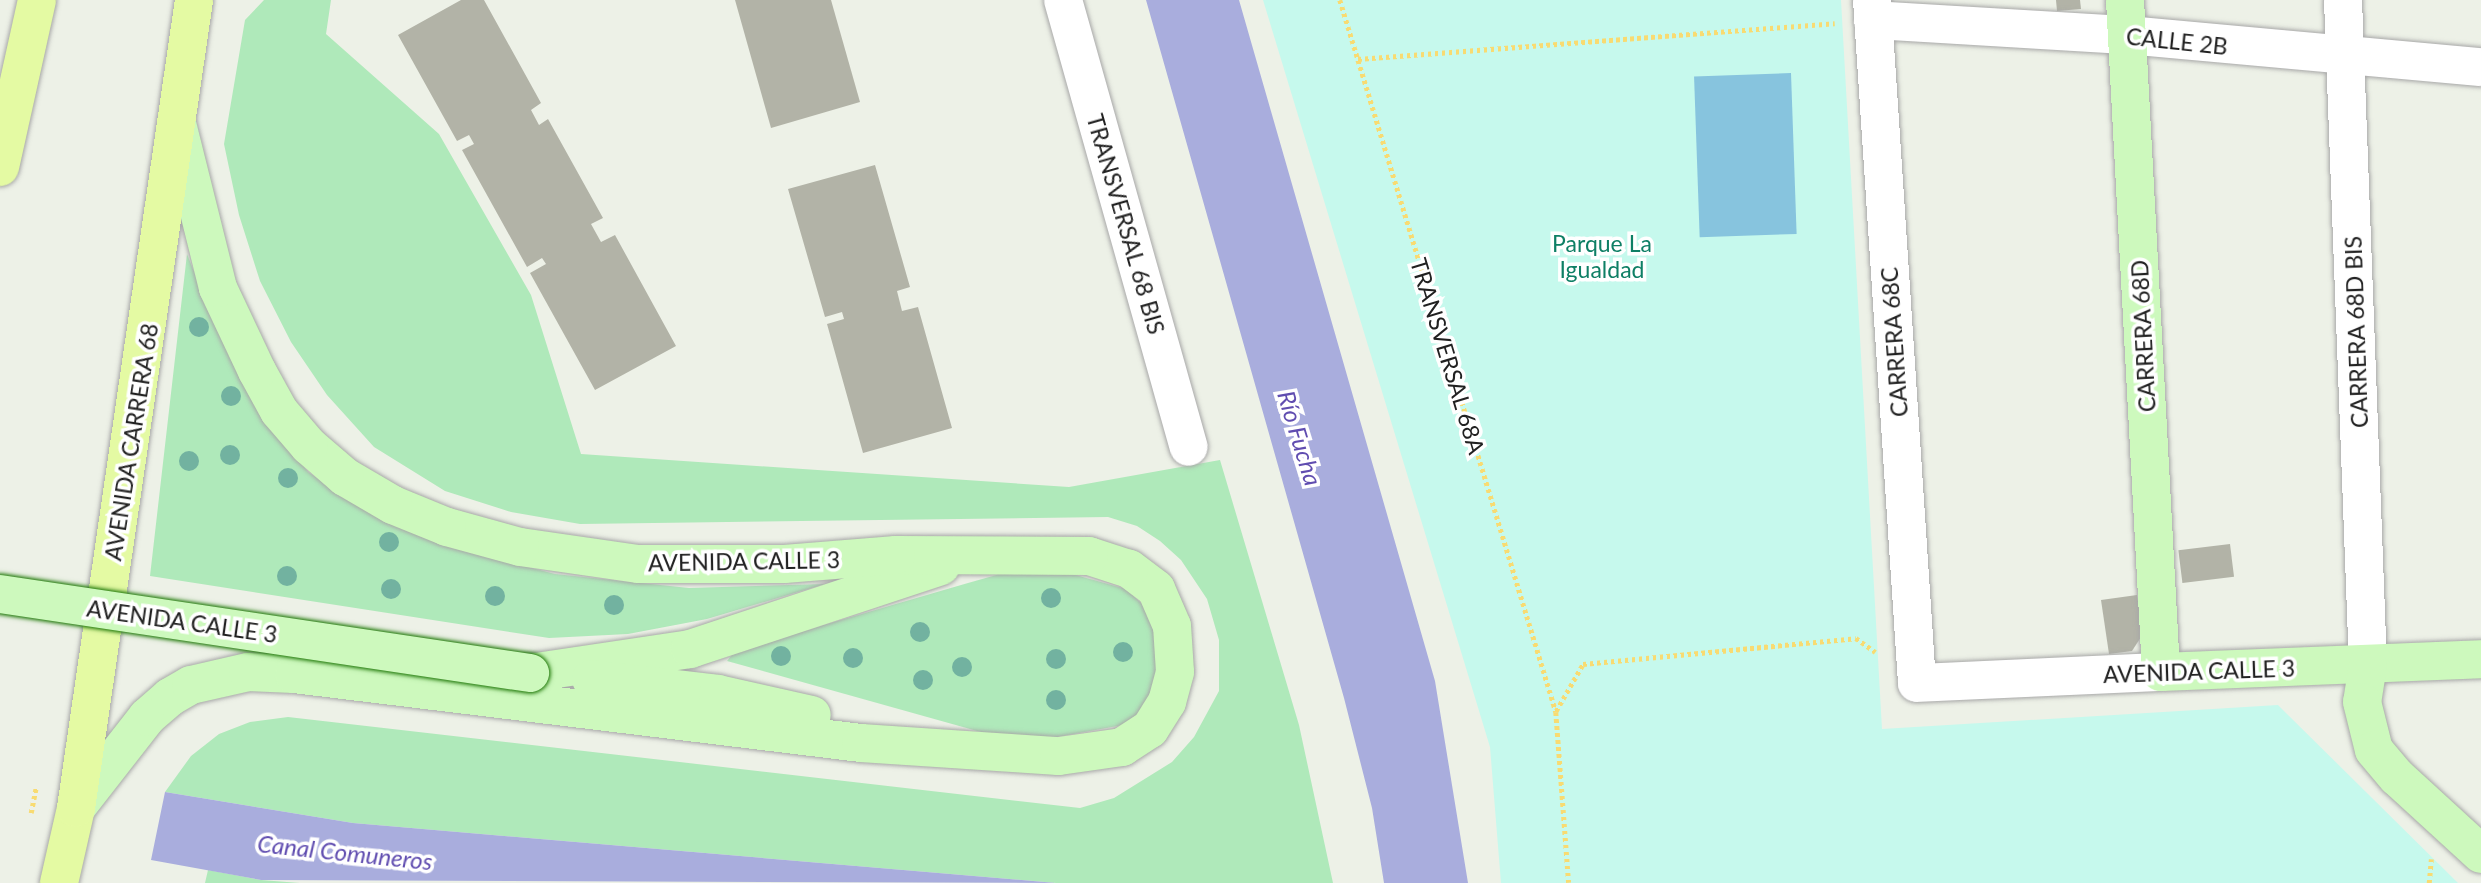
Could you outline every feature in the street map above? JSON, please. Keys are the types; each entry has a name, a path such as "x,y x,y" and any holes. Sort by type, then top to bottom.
{"main road":[{"path":"0,167 37,0"},
{"name":"AVENIDA CARRERA 68","path":"59,883 76,808 178,127 194,0"},
{"name":"CARRERA 68D","path":"2126,18 2161,672"},
{"name":"AVENIDA CALLE 3","path":"76,808 147,717 170,696 200,682 248,672 294,674 861,743 996,755 1059,756 1122,747 1150,729 1167,702 1175,672 1172,626 1156,589 1129,569 1089,556 1009,553 896,555 716,567 638,564 520,547 447,527 393,505 345,477 309,446 262,381 218,288 178,127"},
{"name":"AVENIDA CALLE 3","path":"530,673 690,649 943,566 1009,553"},
{"name":"AVENIDA CALLE 3","path":"0,594 530,673 718,694 996,755"},
{"name":"AVENIDA CALLE 3","path":"2161,672 2481,659"},
{"path":"2368,665 2362,702 2374,750 2397,777 2481,854"}],"street":[{"name":"TRANSVERSAL 68 BIS","path":"1063,0 1189,447"},
{"name":"CARRERA 68D BIS","path":"2343,0 2368,665"},
{"name":"CALLE 2B","path":"1872,10 2126,18 2345,58 2481,67"},
{"name":"CARRERA 68C","path":"1872,10 1917,683"},
{"name":"AVENIDA CALLE 3","path":"1917,683 2161,672"}],"path":[{"name":"TRANSVERSAL 68A","path":"1340,0 1556,712 1569,883"},
{"path":"1358,59 1872,10"},
{"path":"1556,712 1583,664 1856,638 1917,683"}],"green space":[{"path":"264,0 331,0 326,34 439,134 531,295 581,454 1069,487 1220,460 1299,725 1333,883 1056,883 353,823 165,792 191,756 219,734 250,722 288,717 1080,808 1114,798 1172,762 1194,737 1219,691 1219,640 1207,599 1181,560 1160,541 1137,526 1108,517 580,524 511,512 445,491 374,447 327,395 291,342 260,281 239,215 224,144 245,20"},
{"name":"Parque La Igualdad","path":"1263,0 1841,0 1882,729 2278,705 2458,883 1501,883 1490,747"},
{"path":"187,254 210,312 269,422 308,472 365,509 490,557 555,574 689,588 825,584 707,619 628,634 549,638 150,576"},
{"path":"1054,569 1126,589 1146,608 1162,655 1146,709 1123,725 1046,739 995,736 727,661 735,651 1007,572"},
{"path":"208,870 261,880 300,883 205,883"}],"shaded area":[{"path":"1791,73 1797,234 1700,237 1694,76"}],"water":[{"name":"Río Fucha","path":"1146,0 1239,0 1435,681 1468,883 1384,883 1372,808 1344,698"},
{"name":"Canal Comuneros","path":"165,792 353,823 1056,883 261,880 151,860"}],"building":[{"path":"461,0 484,0 541,103 531,110 539,125 548,119 603,218 591,224 601,242 615,235 676,346 595,390 530,273 546,264 542,258 527,267 462,150 474,144 469,135 457,141 398,35"},
{"path":"735,0 831,0 860,102 771,128"},
{"path":"2056,0 2080,0 2081,9 2057,11"},
{"path":"875,165 910,287 897,291 902,311 918,307 952,428 863,453 827,324 844,319 842,312 825,317 788,189"},
{"path":"2230,544 2234,577 2182,583 2178,550"},
{"path":"2137,595 2143,634 2132,651 2109,654 2101,600"}]}
